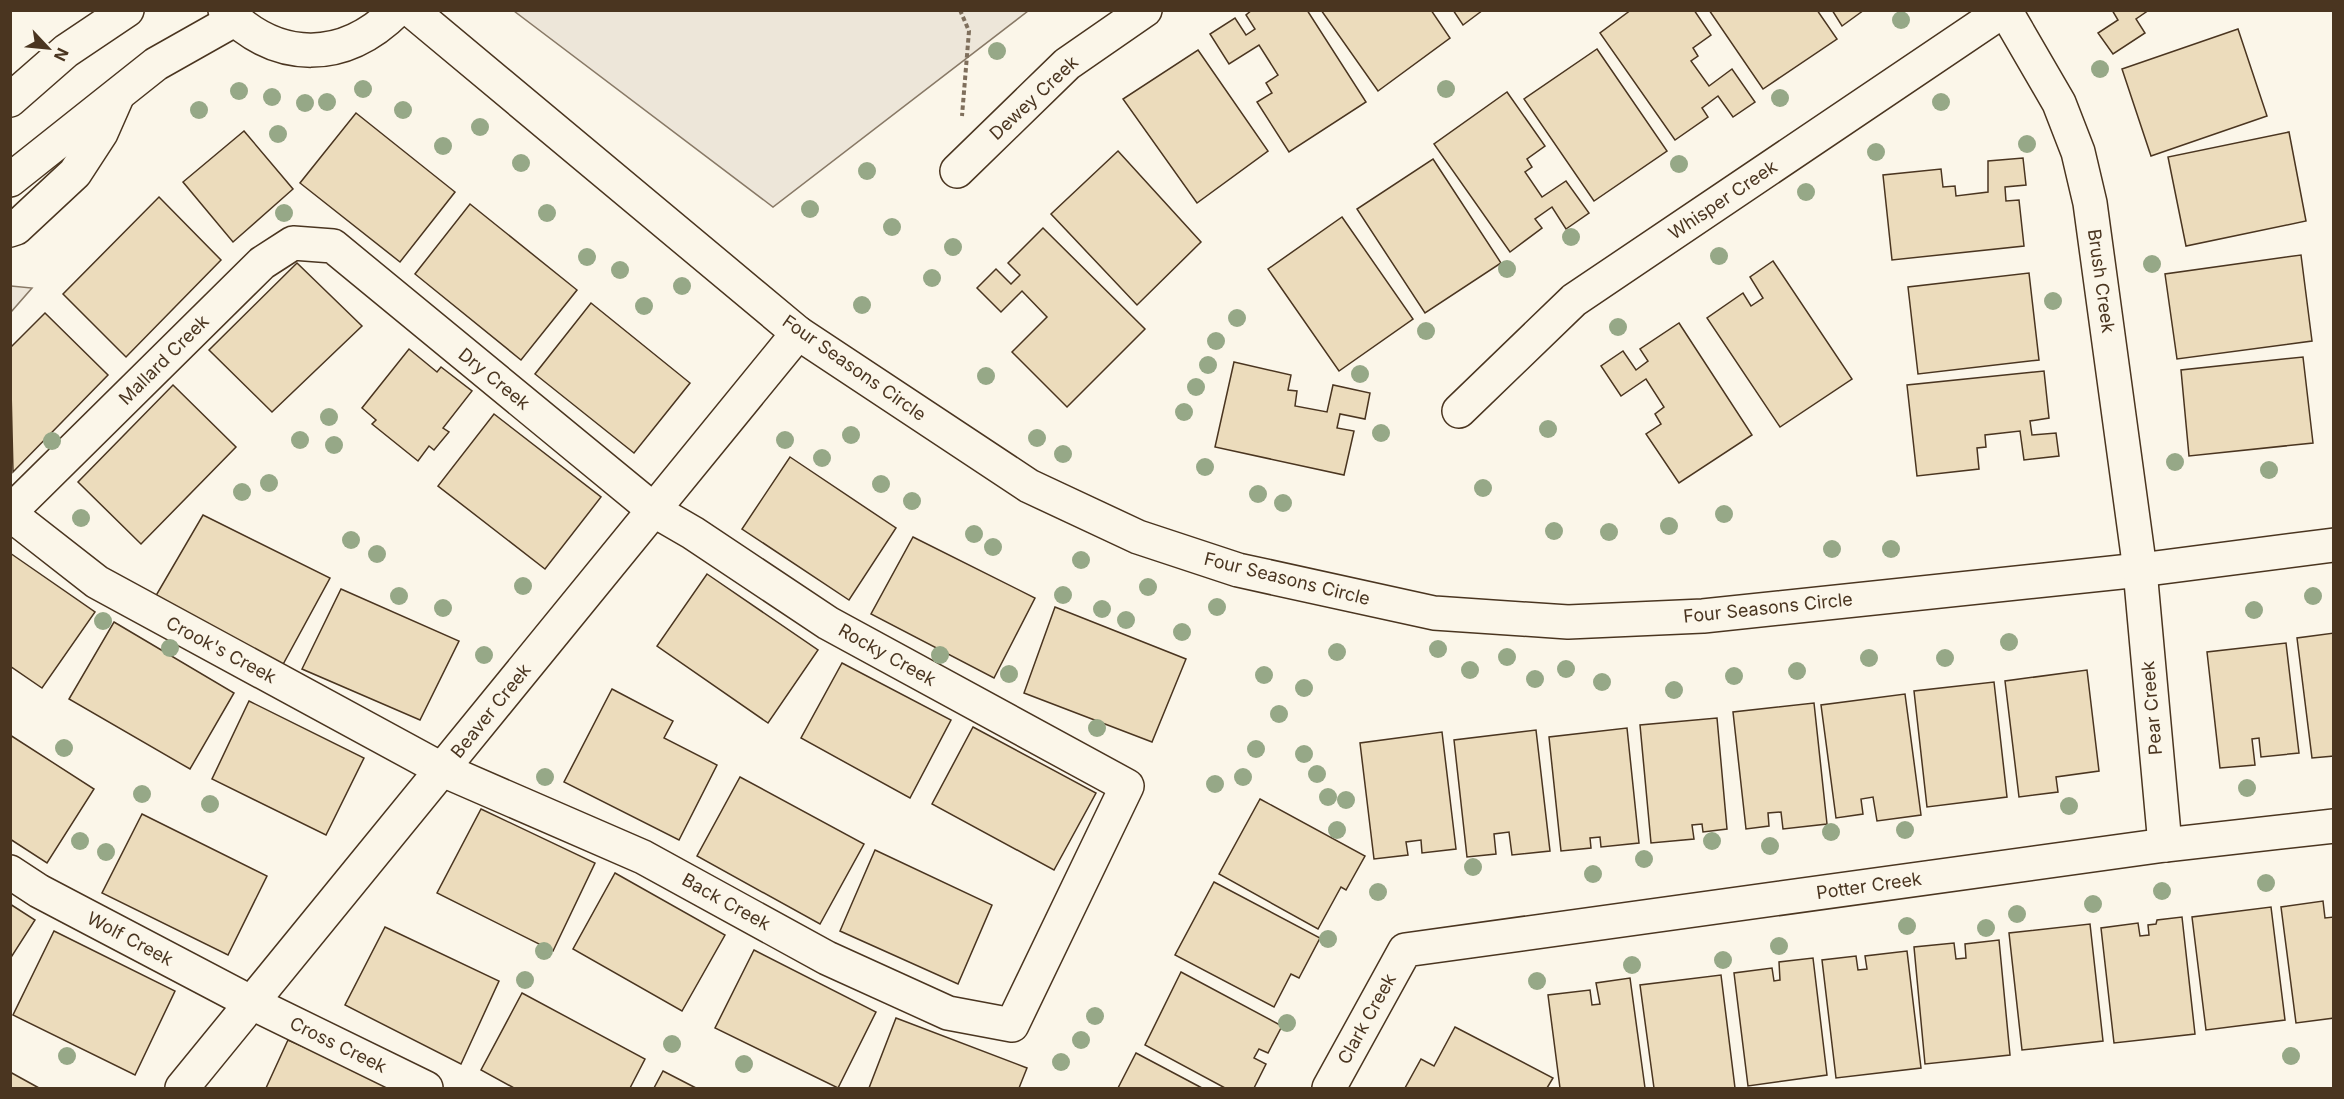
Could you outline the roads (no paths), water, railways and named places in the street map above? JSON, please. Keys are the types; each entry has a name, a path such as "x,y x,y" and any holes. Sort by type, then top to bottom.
{"street":[{"path":"10,100 66,51 128,10"},
{"path":"10,180 156,64 229,15 242,29 275,45 310,51 346,45 378,30 398,10"},
{"name":"Four Seasons Circle","path":"411,10 798,333 1029,486 1137,537 1238,570 1434,613 1568,622 1702,616 2140,570 2334,546"},
{"name":"Dewey Creek","path":"957,171 1067,63 1145,10"},
{"name":"Whisper Creek","path":"1459,411 1574,300 2005,10"},
{"name":"Brush Creek","path":"2005,10 2059,103 2078,152 2085,183 2140,570"},
{"path":"10,230 16,228 75,173 101,133 119,92"},
{"name":"Mallard Creek","path":"10,513 262,263 293,243 333,246"},
{"name":"Dry Creek","path":"333,246 655,511"},
{"name":"Beaver Creek","path":"182,1089 250,1002 443,770 798,333"},
{"name":"Rocky Creek","path":"655,511 693,533 828,623 1126,786 1012,1025"},
{"name":"Crook's Creek","path":"10,513 97,582 443,770"},
{"name":"Pear Creek","path":"2140,570 2165,845"},
{"name":"Back Creek","path":"443,770 643,856 827,958 938,1009 1012,1025"},
{"name":"Potter Creek","path":"1405,950 2165,845 2334,825"},
{"name":"Wolf Creek","path":"10,872 50,897 250,1002"},
{"name":"Clark Creek","path":"1329,1089 1405,950"},
{"name":"Cross Creek","path":"250,1002 426,1089"}]}
